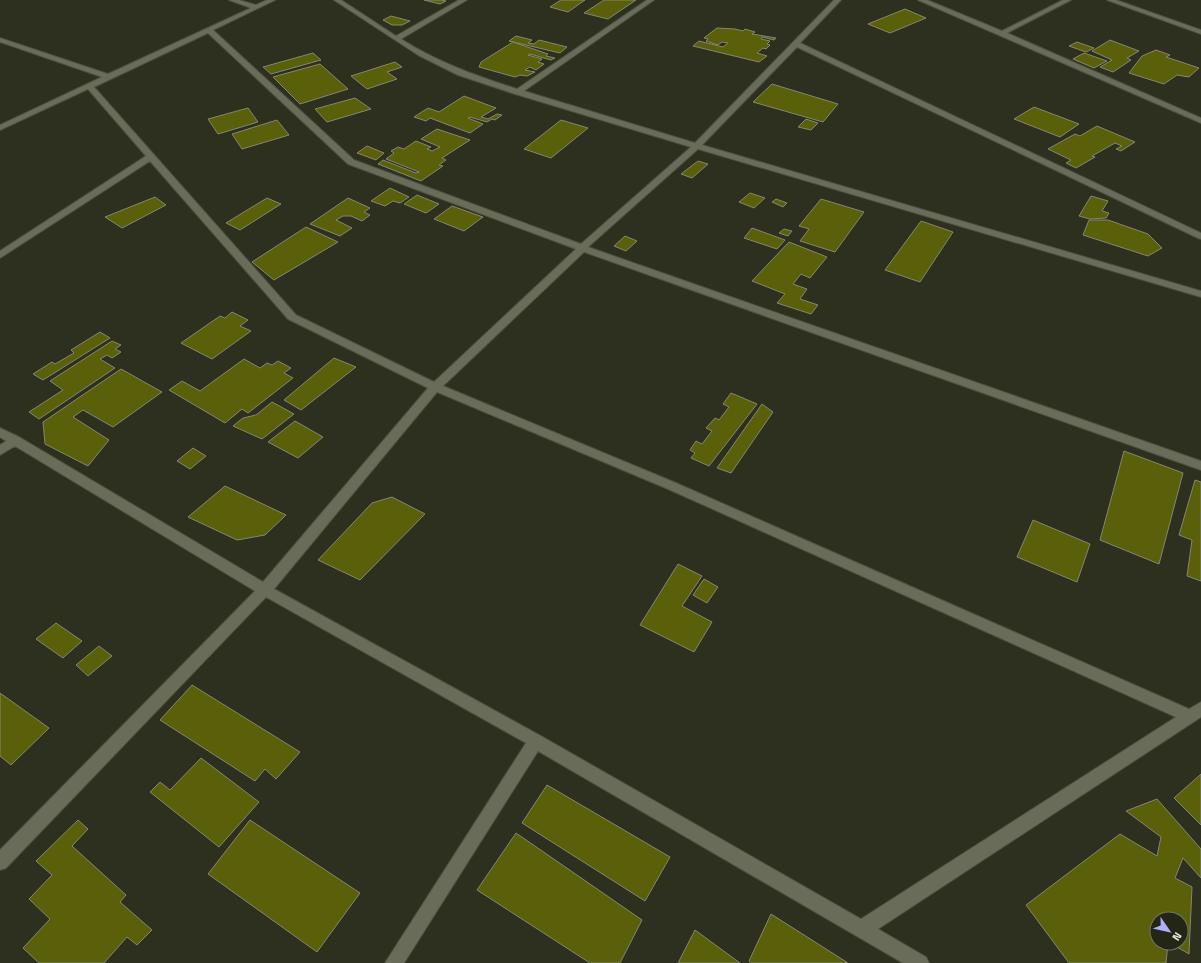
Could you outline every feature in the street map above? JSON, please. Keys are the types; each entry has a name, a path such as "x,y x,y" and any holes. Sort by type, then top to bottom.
{"street":[{"path":"232,0 256,7"},
{"path":"0,128 272,0"},
{"path":"337,0 420,54 455,70 518,92 696,146 1201,294"},
{"path":"396,38 464,0"},
{"path":"518,92 651,0"},
{"path":"0,862 265,590 435,387 582,248 696,146 838,0"},
{"path":"921,0 1002,33 1201,121"},
{"path":"1002,33 1068,0"},
{"path":"1110,0 1201,32"},
{"path":"209,30 351,162 582,248 1201,466"},
{"path":"0,40 109,77"},
{"path":"796,44 1201,236"},
{"path":"89,86 292,317 435,387 672,486 1195,712"},
{"path":"0,255 150,156"},
{"path":"0,432 265,590 536,741 920,963"},
{"path":"0,451 15,440"},
{"path":"862,929 1195,712"},
{"path":"394,963 536,741"}],"building":[{"path":"424,0 441,0 446,1 440,4"},
{"path":"561,0 585,0 568,12 550,7"},
{"path":"604,0 636,0 608,19 584,13"},
{"path":"905,9 926,18 890,33 868,24"},
{"path":"391,16 410,21 402,25 392,25 383,20"},
{"path":"717,28 743,31 745,29 755,32 752,34 776,38 774,40 762,37 761,39 770,41 767,44 770,45 766,49 763,48 757,53 767,56 759,62 693,46 699,41 723,47 728,43 722,42 718,45 706,41 708,39 704,38"},
{"path":"516,36 532,40 528,43 534,44 539,40 567,47 560,53 509,41"},
{"path":"1110,40 1139,51 1127,58 1131,60 1113,72 1100,67 1112,60 1092,51"},
{"path":"513,42 548,54 546,56 555,58 551,60 530,54 528,55 542,59 538,62 544,64 536,70 530,67 525,70 535,72 527,76 520,75 515,77 479,67 481,62"},
{"path":"1077,42 1094,48 1086,52 1069,46"},
{"path":"1156,50 1170,55 1166,57 1199,68 1189,77 1177,75 1164,84 1129,73 1142,56"},
{"path":"313,53 321,60 271,74 263,67"},
{"path":"1084,53 1107,61 1094,68 1073,59"},
{"path":"395,62 402,67 387,72 397,79 367,89 351,76"},
{"path":"320,64 348,89 300,104 273,77"},
{"path":"772,84 838,104 823,122 753,102"},
{"path":"464,96 496,108 481,117 488,119 497,114 502,115 495,120 492,119 487,122 470,117 468,118 483,124 470,133 430,118 426,121 414,117 428,108 439,112"},
{"path":"355,98 371,109 327,122 315,109"},
{"path":"1034,107 1079,124 1060,137 1014,119"},
{"path":"248,108 258,122 218,134 208,119"},
{"path":"806,119 818,123 811,130 798,127"},
{"path":"277,120 289,135 242,149 232,134"},
{"path":"561,120 588,128 551,158 524,149"},
{"path":"1097,126 1135,142 1121,151 1116,149 1122,146 1115,143 1092,156 1095,157 1076,168 1066,163 1071,160 1048,149 1075,134 1080,136"},
{"path":"437,129 470,140 442,158 446,160 439,165 443,166 421,181 378,164 383,160 416,173 419,172 386,159 394,153 391,151 398,147 404,149 416,141 431,147 427,149 432,151 440,147 421,139"},
{"path":"367,146 384,153 376,160 357,153"},
{"path":"698,161 708,164 692,178 681,174"},
{"path":"390,188 409,197 400,203 393,201 385,206 371,201"},
{"path":"750,193 765,198 754,208 739,202"},
{"path":"417,195 439,204 426,213 404,204"},
{"path":"1091,196 1108,201 1102,211 1109,213 1106,218 1090,219 1079,216"},
{"path":"155,197 166,205 122,228 105,217"},
{"path":"267,198 281,204 240,230 226,223"},
{"path":"348,198 370,208 364,212 370,215 362,221 351,216 343,216 336,220 352,228 340,236 310,224"},
{"path":"776,199 787,203 783,207 772,202"},
{"path":"821,199 864,212 835,252 800,241 809,229 799,226"},
{"path":"452,206 483,217 464,231 434,219"},
{"path":"1089,220 1108,220 1148,234 1162,248 1148,256 1083,235"},
{"path":"921,221 953,232 920,282 885,270"},
{"path":"306,227 338,242 274,280 252,262"},
{"path":"752,228 785,240 777,249 744,238"},
{"path":"784,229 792,231 788,236 779,233"},
{"path":"625,236 637,241 626,251 614,246"},
{"path":"789,242 827,257 810,278 801,274 793,284 807,289 800,299 818,305 811,314 777,303 785,294 752,281"},
{"path":"232,312 248,320 240,326 251,331 212,359 181,343 220,316 225,318"},
{"path":"100,332 110,338 43,380 33,374 52,362 55,364 74,353 71,350"},
{"path":"112,341 121,345 115,349 121,352 112,358 107,355 100,359 115,368 39,419 29,412 63,390 50,381"},
{"path":"334,358 356,367 301,410 284,400"},
{"path":"244,359 260,368 267,363 272,365 278,361 291,368 284,373 293,378 248,413 242,409 225,423 169,390 182,381 200,391"},
{"path":"121,369 162,392 113,427 83,410 73,417 109,440 88,466 45,444 43,422"},
{"path":"731,393 757,404 709,466 691,458 695,453 690,450 696,441 702,444 712,431 706,428 715,418 719,420 729,407 723,404"},
{"path":"272,402 294,414 262,439 233,426 243,418 256,415"},
{"path":"762,404 773,412 731,473 717,468"},
{"path":"295,421 323,437 298,458 268,442"},
{"path":"193,448 206,456 190,469 177,461"},
{"path":"1124,451 1183,473 1159,564 1100,540"},
{"path":"1195,480 1201,482 1201,581 1187,576 1192,540 1179,535"},
{"path":"225,486 286,515 265,535 237,540 188,517"},
{"path":"392,497 425,514 360,580 318,560 372,503"},
{"path":"1033,520 1090,544 1077,582 1017,557"},
{"path":"678,564 702,576 682,606 712,622 694,652 640,625"},
{"path":"704,579 718,587 707,603 693,595"},
{"path":"56,623 82,641 63,658 36,639"},
{"path":"99,646 112,656 88,676 76,665"},
{"path":"192,685 300,752 276,779 265,769 255,781 160,720"},
{"path":"0,693 49,728 11,765 0,756"},
{"path":"201,758 259,802 219,847 150,792 160,782 170,790"},
{"path":"1201,774 1201,825 1174,798"},
{"path":"547,785 670,857 645,901 522,823"},
{"path":"1157,799 1201,849 1201,878 1183,858 1175,878 1192,887 1189,954 1184,951 1189,951 1189,911 1149,911 1149,951 1167,951 1166,963 1069,963 1026,905 1120,834 1157,856 1161,837 1126,811"},
{"path":"78,820 88,829 72,846 126,895 120,902 152,930 137,945 127,937 104,963 39,963 23,948 50,919 29,899 52,875 36,861"},
{"path":"250,820 360,893 317,952 208,874"},
{"path":"516,833 642,920 620,963 590,963 477,890"},
{"path":"771,914 848,963 751,963 749,961"},
{"path":"695,930 740,963 678,963"}]}
